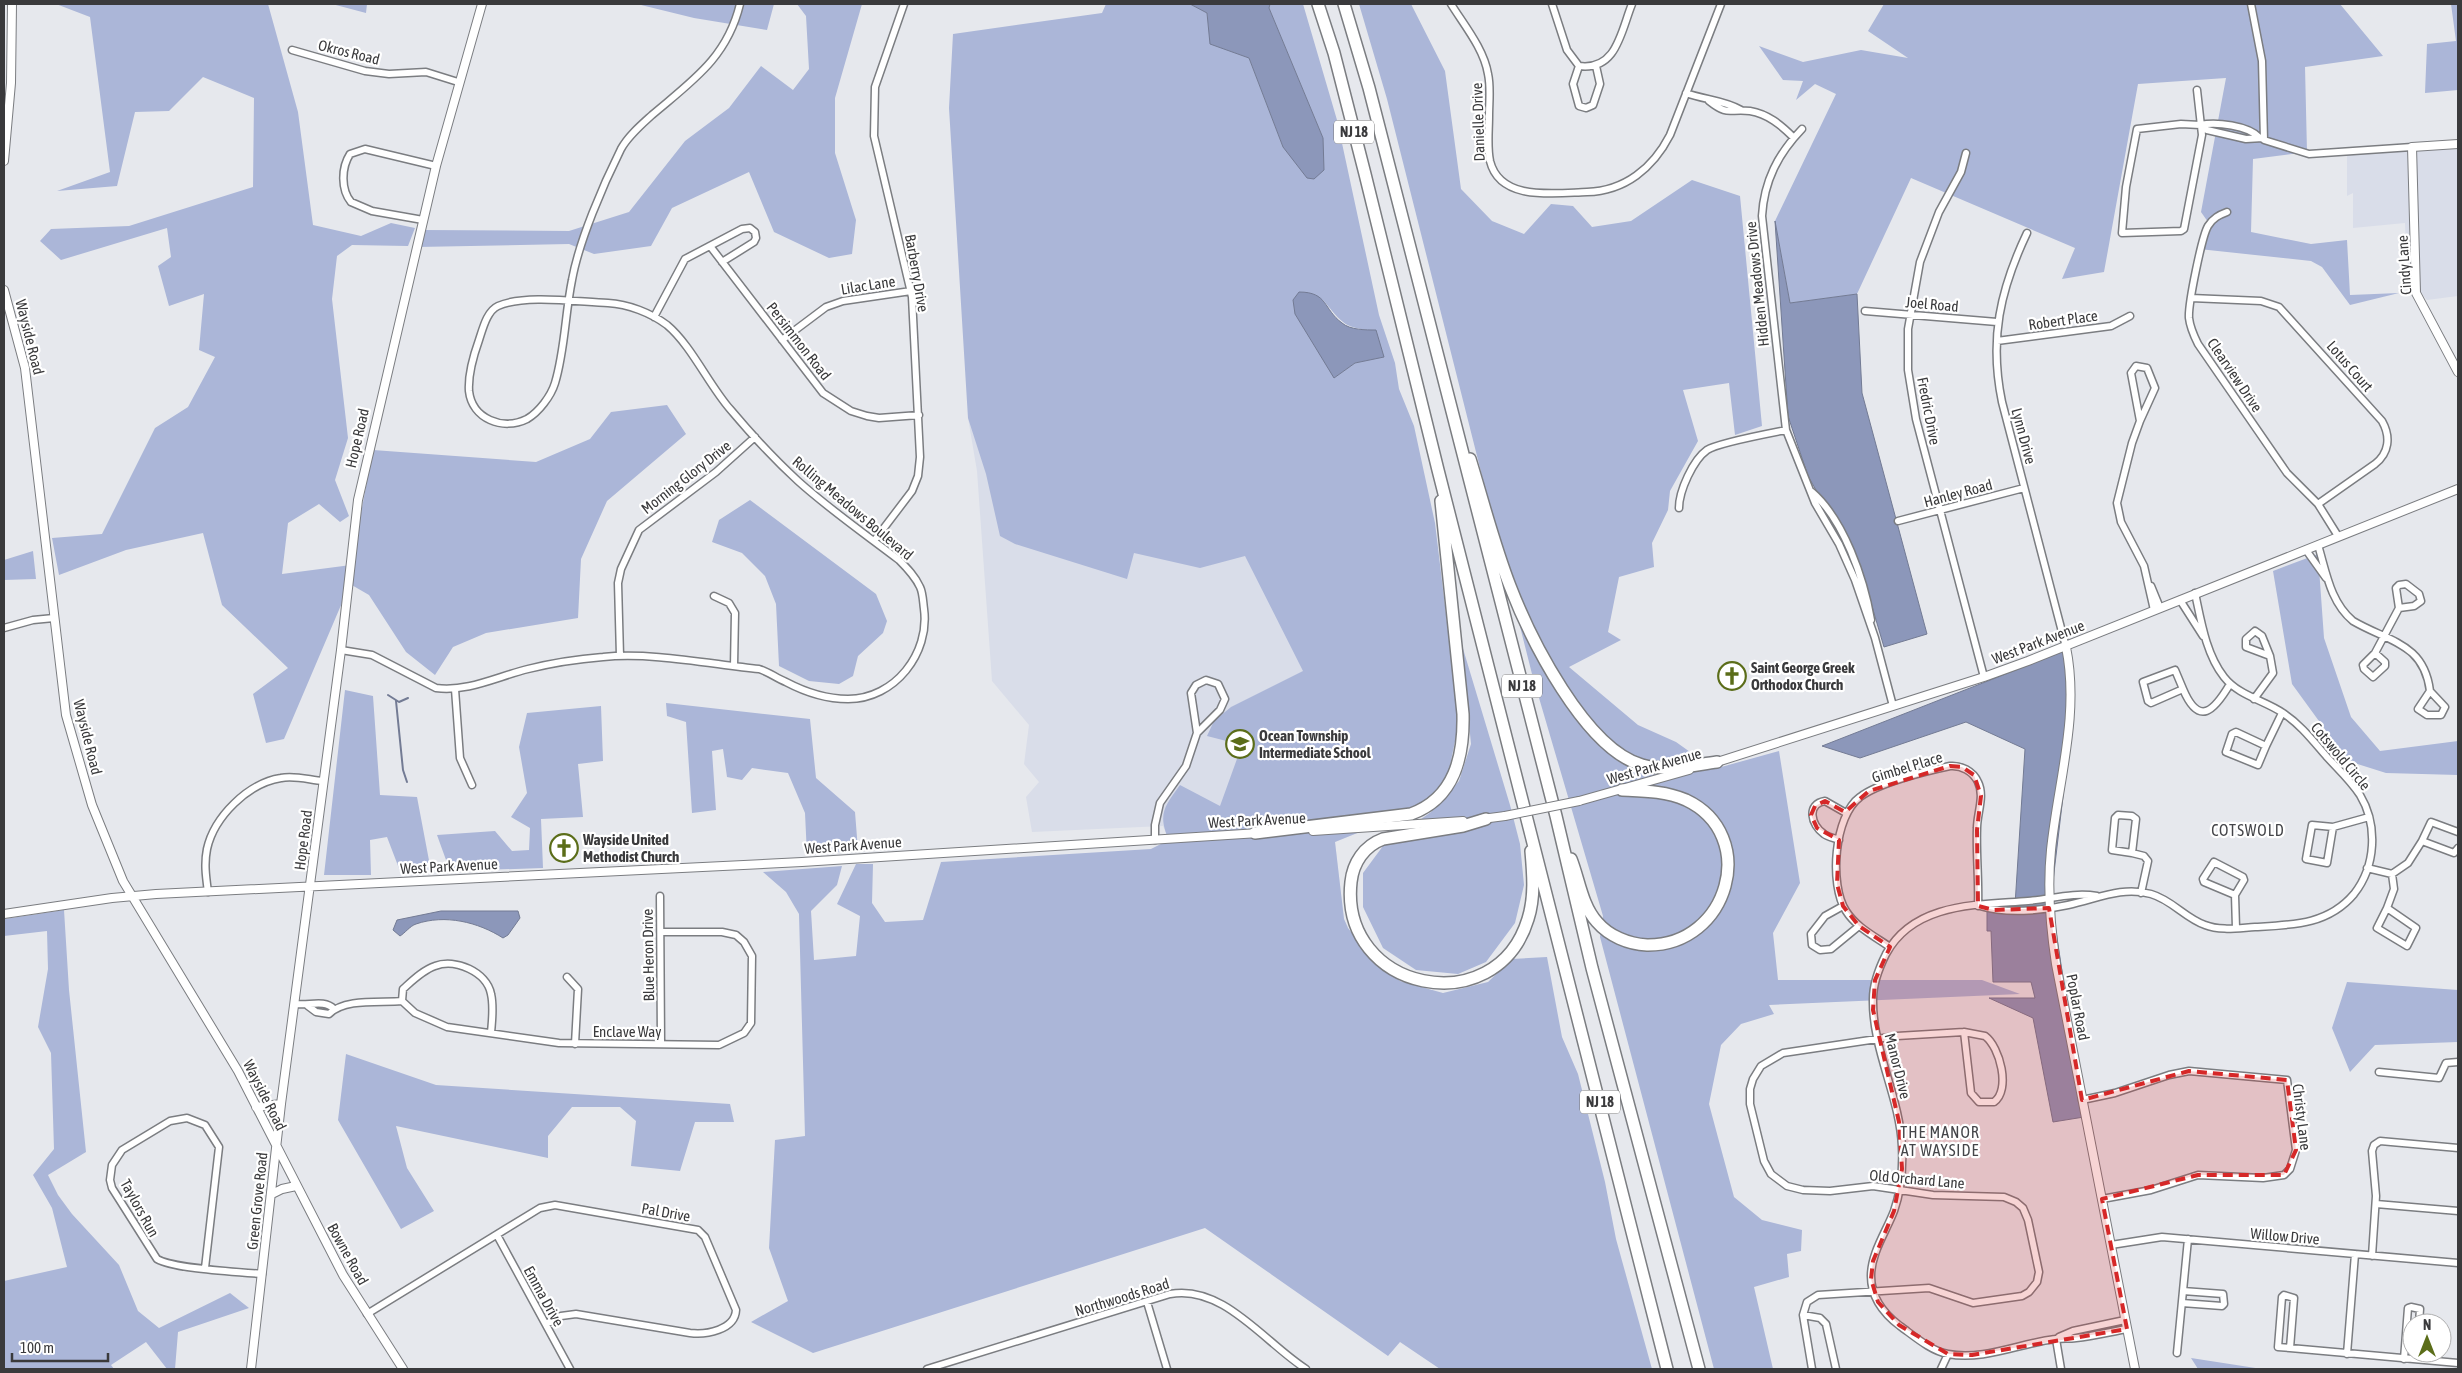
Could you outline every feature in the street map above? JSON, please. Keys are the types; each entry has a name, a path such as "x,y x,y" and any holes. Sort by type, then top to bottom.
{"highway":[{"name":"NJ 18","path":"1318,4 1334,53 1365,174 1530,835 1540,865 1667,1369"},
{"name":"NJ 18","path":"1344,4 1369,88 1560,832 1592,968 1699,1369"},
{"path":"1437,355 1510,586 1536,642 1568,696 1605,744 1630,761 1643,766 1666,768 1717,762"},
{"path":"1255,833 1411,814 1436,800 1454,776 1462,747 1463,714 1438,470"},
{"path":"1560,832 1589,911 1596,922 1608,932 1627,941 1657,945 1674,942 1694,932 1716,910 1726,885 1726,855 1718,831 1703,812 1681,798 1658,792 1622,790"},
{"path":"1486,819 1463,826 1383,839 1366,849 1357,861 1350,890 1356,924 1372,952 1398,973 1426,983 1455,983 1483,974 1508,955 1523,933 1531,907 1533,880 1530,835"}],"street":[{"path":"4,161 11,82 12,4"},
{"name":"Hope Road","path":"310,888 341,650 358,500 436,166 458,82 482,4"},
{"path":"568,302 516,300 494,307 485,322 476,347 469,390 473,404 481,416 504,424 528,418 552,393 559,372 568,302 578,255 622,147 645,122 710,65 725,45 740,4"},
{"name":"Barberry Drive","path":"874,541 912,491 918,476 920,457 911,291 874,136 875,87 904,4"},
{"name":"Danielle Drive","path":"1451,4 1487,66 1489,81 1489,154 1492,168 1502,182 1519,190 1588,192 1610,188 1629,181 1647,168 1661,152 1670,135 1721,4"},
{"path":"1552,4 1567,50 1579,66"},
{"path":"1579,66 1596,66 1612,55 1632,4"},
{"path":"2250,4 2262,61 2262,137"},
{"name":"Okros Road","path":"292,50 365,71 389,74 426,72 458,82"},
{"path":"1579,66 1573,79 1573,84 1579,106 1586,108 1593,105 1600,84 1596,66"},
{"path":"2197,90 2200,125 2202,135 2183,231 2122,232 2126,187 2137,129 2181,124 2200,125 2211,123 2254,132 2262,137 2309,154 2458,144"},
{"path":"1686,92 1710,101 1726,112 1741,110 1771,118 1793,137"},
{"name":"Hidden Meadows Drive","path":"1802,129 1793,137 1782,152 1771,172 1764,196 1762,216 1786,430 1815,503 1848,561 1875,638 1893,706"},
{"name":"Cindy Lane","path":"2412,147 2416,293 2458,372"},
{"path":"423,220 372,211 351,202 347,196 344,182 345,163 353,152 365,150 436,166"},
{"name":"Fredric Drive","path":"1966,154 1961,172 1939,212 1924,247 1910,314 1908,347 1910,390 1984,678"},
{"name":"Clearview Drive","path":"2227,212 2213,220 2205,232 2191,298 2189,317 2198,344 2287,473 2318,504 2338,536"},
{"path":"654,317 685,259 742,229 750,228 755,232 756,238 754,242 722,262"},
{"name":"Lynn Drive","path":"2027,233 2007,280 1997,322 1996,341 2000,389 2066,647"},
{"name":"Persimmon Road","path":"710,246 823,393 851,411 879,418 919,415"},
{"name":"Wayside Road","path":"4,290 26,368 54,618 70,734 100,825 132,896 220,1039 277,1148"},
{"name":"Lilac Lane","path":"782,340 826,307 843,301 911,291"},
{"name":"Lotus Court","path":"2191,298 2266,301 2279,307 2382,421 2388,440 2383,457 2318,504"},
{"name":"Rolling Meadows Boulevard","path":"341,650 372,654 436,688 455,689 464,689 529,669 620,656 734,666 769,672 808,693 848,699 869,695 892,684 906,672 923,642 926,625 921,588 912,574 899,560 800,483 728,407 674,332 654,317 615,304 568,302"},
{"name":"Joel Road","path":"1865,310 1997,322"},
{"name":"Robert Place","path":"1996,341 2111,326 2130,316"},
{"path":"2140,421 2131,373 2133,368 2140,366 2147,368 2155,388 2132,443 2117,503 2121,522 2144,566 2157,609"},
{"path":"1679,508 1679,494 1694,466 1707,449 1786,430"},
{"name":"Morning Glory Drive","path":"620,656 618,583 621,569 639,530 716,472 755,437"},
{"name":"Hanley Road","path":"1898,521 2024,488"},
{"name":"West Park Avenue","path":"4,914 132,896 802,862 1255,833 1406,826 1505,816 1622,790 1984,678 2066,647 2195,593 2458,489"},
{"path":"2318,545 2326,579"},
{"path":"2306,550 2326,579 2348,617 2409,650 2422,661 2428,673 2430,691 2445,707 2441,715 2427,715 2418,709 2430,691"},
{"path":"2375,653 2399,608 2396,588 2406,584 2419,594 2421,601 2418,605 2399,608"},
{"name":"Cotswold Circle","path":"2049,908 2125,891 2142,893 2167,901 2202,925 2217,928 2298,925 2323,918 2338,909 2352,896 2362,882 2373,843 2369,817 2354,787 2303,729 2282,712 2230,684 2215,662 2206,639 2195,593"},
{"path":"714,596 729,603 735,613 734,666"},
{"name":"Cotswold Circle","path":"2180,600 2206,639"},
{"path":"4,628 33,620 54,618"},
{"name":"Poplar Road","path":"2066,647 2071,679 2071,712 2052,848 2048,898 2056,964 2135,1369"},
{"path":"2254,698 2273,673 2270,656"},
{"path":"2183,690 2151,703 2148,701 2142,682 2175,670 2190,706 2204,712 2211,709 2230,684"},
{"path":"1155,840 1160,803 1186,766 1197,733 1224,704 1223,690 1215,682 1200,682 1191,693 1197,733"},
{"path":"455,689 460,758 472,785"},
{"path":"2266,746 2234,732 2226,752 2258,765 2282,712"},
{"name":"Gimbel Place","path":"1890,947 1859,926 1843,906 1837,884 1840,829 1846,812 1860,796 1880,787 1950,766 1962,767 1970,772 1978,781 1981,796 1976,830 1978,906"},
{"path":"208,892 205,865 208,844 219,822 237,802 254,790 281,778 323,782"},
{"path":"1839,840 1826,835 1817,828 1812,819 1812,810 1818,804 1826,801 1846,812"},
{"path":"2132,853 2136,820 2132,816 2118,815 2115,818 2112,850 2144,856 2148,861 2142,893"},
{"path":"2333,827 2328,861 2325,863 2308,861 2306,859 2310,826 2333,827 2369,817"},
{"path":"2367,868 2392,874 2408,863 2432,822 2458,832"},
{"path":"2422,841 2454,853 2458,848"},
{"path":"2235,895 2204,882 2203,879 2212,863 2243,877 2244,880 2235,895 2236,928"},
{"path":"2387,908 2416,928 2407,946 2377,928 2394,889 2392,874"},
{"name":"Green Grove Road","path":"250,1369 272,1194 281,1104 296,1004 310,888"},
{"name":"Cotswold Circle","path":"2048,898 2085,894 2097,896"},
{"name":"Blue Heron Drive","path":"660,896 661,1043"},
{"name":"Manor Drive","path":"2048,898 1994,902 1978,906 1947,909 1927,916 1906,930 1890,947 1879,968 1874,989 1873,1010 1902,1141 1899,1190 1894,1211 1873,1261 1871,1279 1878,1302 1890,1319 1926,1344 1948,1354 1972,1355 2056,1338 2073,1331 2125,1320"},
{"path":"1843,906 1822,919 1811,934 1812,945 1820,950 1831,949 1859,926"},
{"name":"Manor Drive","path":"1978,906 1994,910 2049,908"},
{"name":"Enclave Way","path":"402,1001 415,1013 447,1027 575,1044 661,1043 719,1046 744,1032 751,1023 752,956 744,942 736,934 722,932 660,932"},
{"path":"296,1004 308,1006 316,1012 329,1014 334,1009 348,1005 402,1001 403,989 434,966 448,963 464,966 482,976 491,992 493,1015 491,1033"},
{"path":"567,976 578,989 575,1044"},
{"name":"Old Orchard Lane","path":"1803,1315 1810,1299 1818,1294 1929,1288 1943,1291 1966,1301 1981,1303 2025,1295 2035,1287 2038,1277 2028,1220 2023,1208 2016,1202 2004,1197 1933,1195 1873,1186 1830,1191 1803,1190 1781,1183 1771,1174 1764,1162 1750,1104 1750,1089 1755,1075 1761,1066 1774,1057 1783,1053 1878,1039 1964,1032 1985,1036 1998,1052 2003,1088 2000,1096 1994,1102 1979,1102 1972,1093 1964,1032"},
{"path":"2379,1072 2439,1078 2442,1077 2446,1063 2458,1062"},
{"name":"Christy Lane","path":"2082,1100 2115,1093 2180,1072 2259,1076 2287,1080 2296,1150 2290,1169 2284,1175 2263,1178 2198,1175 2151,1190 2102,1199"},
{"path":"256,1107 281,1104"},
{"name":"Taylors Run","path":"205,1268 219,1147 205,1126 198,1121 180,1119 170,1121 122,1150 112,1165 110,1180 112,1188 157,1260 163,1263 205,1268 262,1274"},
{"path":"2372,1256 2376,1204 2372,1151 2376,1142 2458,1148"},
{"name":"Bowne Road","path":"277,1148 343,1275 403,1369"},
{"path":"272,1194 282,1189 296,1186"},
{"path":"2376,1204 2458,1211"},
{"name":"Pal Drive","path":"367,1314 540,1208 549,1205 695,1229 705,1237 736,1310 734,1319 727,1326 696,1334 576,1314 566,1314 546,1324"},
{"name":"Emma Drive","path":"497,1235 570,1369"},
{"name":"Willow Drive","path":"2111,1245 2156,1237 2458,1263"},
{"path":"2177,1353 2188,1239"},
{"path":"2347,1354 2355,1254"},
{"path":"2182,1303 2222,1306 2224,1304 2223,1294 2183,1291"},
{"name":"Northwoods Road","path":"927,1369 1179,1292 1208,1297 1225,1306 1303,1368"},
{"path":"2290,1348 2294,1298 2284,1295 2282,1297 2278,1347 2402,1358"},
{"path":"1147,1302 1167,1369"},
{"path":"2408,1313 2408,1308 2418,1307 2420,1313"},
{"path":"1812,1369 1803,1315 1820,1318 1826,1324 1836,1369"},
{"name":"Manor Drive","path":"2056,1338 2075,1339 2127,1329"},
{"path":"2056,1338 2061,1369"},
{"path":"1941,1369 1948,1354"}],"highlighted area":[{"path":"1950,766 1962,767 1974,775 1981,796 1977,830 1978,906 1994,910 2049,908 2082,1100 2189,1071 2287,1080 2296,1150 2284,1175 2198,1175 2102,1199 2127,1329 1972,1355 1948,1354 1899,1325 1878,1302 1871,1279 1873,1261 1894,1211 1902,1169 1899,1122 1873,1010 1875,980 1890,947 1859,926 1843,906 1837,884 1839,840 1817,828 1811,815 1815,806 1825,801 1845,812 1869,791"}],"shaded area":[{"path":"56,4 268,4 298,112 313,225 361,236 391,223 415,228 408,246 352,245 337,256 332,299 348,438 335,480 349,516 340,522 319,504 288,523 282,574 351,565 373,450 536,462 590,439 611,412 667,405 686,434 607,501 581,559 578,618 486,633 453,647 435,675 406,652 369,595 350,584 284,739 266,743 253,694 288,668 222,605 203,533 126,550 59,575 52,538 102,534 155,428 188,407 215,357 199,350 204,294 169,306 158,266 171,257 167,228 61,260 40,241 51,229 129,226 253,187 254,98 203,77 169,111 135,112 117,186 57,191 110,172 90,17"},
{"path":"332,4 367,4 366,13"},
{"path":"637,4 774,4 767,30 694,18"},
{"path":"797,4 862,4 835,98 835,153 856,220 852,254 829,258 774,232 749,172 672,208 651,246 594,254 569,244 417,247 422,230 569,231 629,212 685,141 729,108 761,66 793,90 809,69 806,16"},
{"path":"1106,4 1190,4 1207,13 1211,44 1249,58 1283,147 1323,138 1269,8 1270,4 1303,4 1337,120 1379,315 1395,363 1399,389 1414,426 1435,523 1459,722 1447,780 1419,808 1335,842 1344,919 1348,928 1372,958 1400,981 1443,993 1488,982 1512,959 1547,957 1562,1037 1578,1074 1605,1182 1616,1239 1652,1369 1440,1369 1400,1342 1388,1356 1205,1228 813,1353 751,1322 788,1301 769,1248 775,1140 805,1136 799,914 786,892 763,872 842,866 837,885 811,911 814,960 856,956 860,916 837,904 856,864 873,864 872,903 885,922 923,920 941,862 1151,849 1169,840 1165,831 1164,811 1180,785 1220,806 1242,745 1207,736 1214,721 1231,707 1303,671 1245,556 1200,568 1134,553 1127,579 1015,544 1000,536 986,474 968,418 949,108 953,34 1102,13","holes":["1323,300 1340,320 1350,326 1376,331 1383,357 1355,363 1334,378"]},
{"path":"1190,4 1270,4 1269,8 1323,138 1324,170 1314,179 1307,178 1283,147 1249,58 1210,44 1207,13"},
{"path":"1359,4 1411,4 1445,71 1461,189 1492,221 1524,234 1551,204 1573,206 1592,227 1631,221 1692,180 1740,196 1762,426 1735,435 1729,383 1683,390 1698,441 1670,491 1668,510 1652,543 1654,567 1619,577 1608,632 1621,640 1569,667 1638,725 1676,742 1714,769 1779,751 1800,883 1773,933 1778,980 1982,980 2020,994 1769,1005 1774,1014 1741,1024 1721,1045 1709,1104 1734,1197 1762,1220 1802,1230 1801,1251 1787,1254 1789,1277 1754,1287 1773,1369 1714,1369 1600,937 1603,916 1532,674 1387,99"},
{"path":"1884,4 2340,4 2383,56 2305,67 2307,152 2253,159 2251,232 2311,244 2347,240 2350,295 2399,293 2350,305 2322,267 2311,261 2199,249 2208,222 2201,212 2226,78 2138,84 2104,272 2062,279 2075,248 1911,178 1857,294 1790,303 1775,221 1836,94 1815,84 1796,100 1803,81 1783,80 1759,46 1803,62 1861,50 1908,58 1868,31"},
{"path":"2451,4 2458,4 2458,90 2425,93 2427,44 2456,41"},
{"path":"2458,149 2458,296 2427,300 2407,276 2405,223 2353,228 2353,193 2347,196 2347,154"},
{"path":"1775,221 1790,303 1857,294 1862,393 1927,634 1884,647 1861,569 1808,476 1788,416"},
{"path":"1299,292 1315,295 1320,298 1336,318 1349,327 1376,330 1384,357 1355,363 1334,378 1295,314 1293,300"},
{"name":"Ocean Township Intermediate School","path":"1027,397 1435,523 1419,808 1335,842 1344,919 1348,928 1151,849 1169,840 1163,826 1032,832 1026,797 1039,782 1024,764 1029,725 992,681 977,471 968,418"},
{"path":"750,500 876,594 887,621 883,633 858,656 853,676 839,684 809,681 779,666 776,604 765,576 742,553 712,542 719,520"},
{"path":"33,551 36,579 4,580 4,560"},
{"path":"2318,554 2324,638 2351,717 2380,751 2458,741 2458,775 2386,773 2348,761 2292,684 2273,571"},
{"path":"1461,642 1510,805 1520,844 1524,885 1515,923 1486,962 1458,974 1416,970 1383,948 1363,907 1363,873 1383,846 1431,812 1459,781 1471,744"},
{"path":"2067,650 2074,703 2051,898 2084,1117 2053,1122 2033,1018 1989,998 2035,998 2031,982 1993,982 1991,931 1987,931 1987,907 2015,905 2025,749 1966,722 1860,758 1822,746"},
{"path":"345,690 373,696 380,795 417,797 431,871 400,871 387,837 370,840 371,875 324,875"},
{"path":"666,703 810,719 816,778 855,812 858,850 807,855 805,813 788,773 752,768 742,780 727,777 723,749 712,751 716,810 692,813 686,722 667,716"},
{"path":"601,706 603,761 578,764 583,817 541,819 543,868 450,871 437,835 495,831 512,851 529,850 530,828 511,817 527,793 519,747 527,713"},
{"path":"64,910 69,990 86,1152 48,1175 58,1195 72,1214 119,1265 138,1311 159,1328 230,1293 249,1308 178,1332 175,1369 167,1369 146,1342 111,1365 114,1369 4,1369 4,1281 67,1267 52,1208 33,1175 54,1149 51,1053 38,1027 48,969 47,931 4,936 4,919"},
{"path":"441,911 518,911 520,918 508,935 503,938 472,924 450,920 427,921 416,924 400,936 393,930 397,920"},
{"path":"2347,982 2458,990 2458,1042 2375,1045 2350,1072 2332,1028"},
{"path":"346,1054 436,1085 730,1104 734,1122 695,1122 680,1171 631,1166 636,1121 620,1107 572,1107 548,1136 548,1158 396,1126 407,1168 434,1211 401,1229 338,1120"},
{"path":"2191,1358 2262,1369 2198,1369"}],"waterway":[{"path":"388,695 399,702 408,698"},
{"path":"396,701 403,770 407,782"}],"place":[{"name":"Saint George Greek Orthodox Church","path":"1732,676"},
{"name":"Ocean Township Intermediate School","path":"1240,744"},
{"name":"Wayside United Methodist Church","path":"564,848"}],"district":[{"name":"COTSWOLD","path":"2248,830"},
{"name":"THE MANOR AT WAYSIDE","path":"1940,1141"}]}
